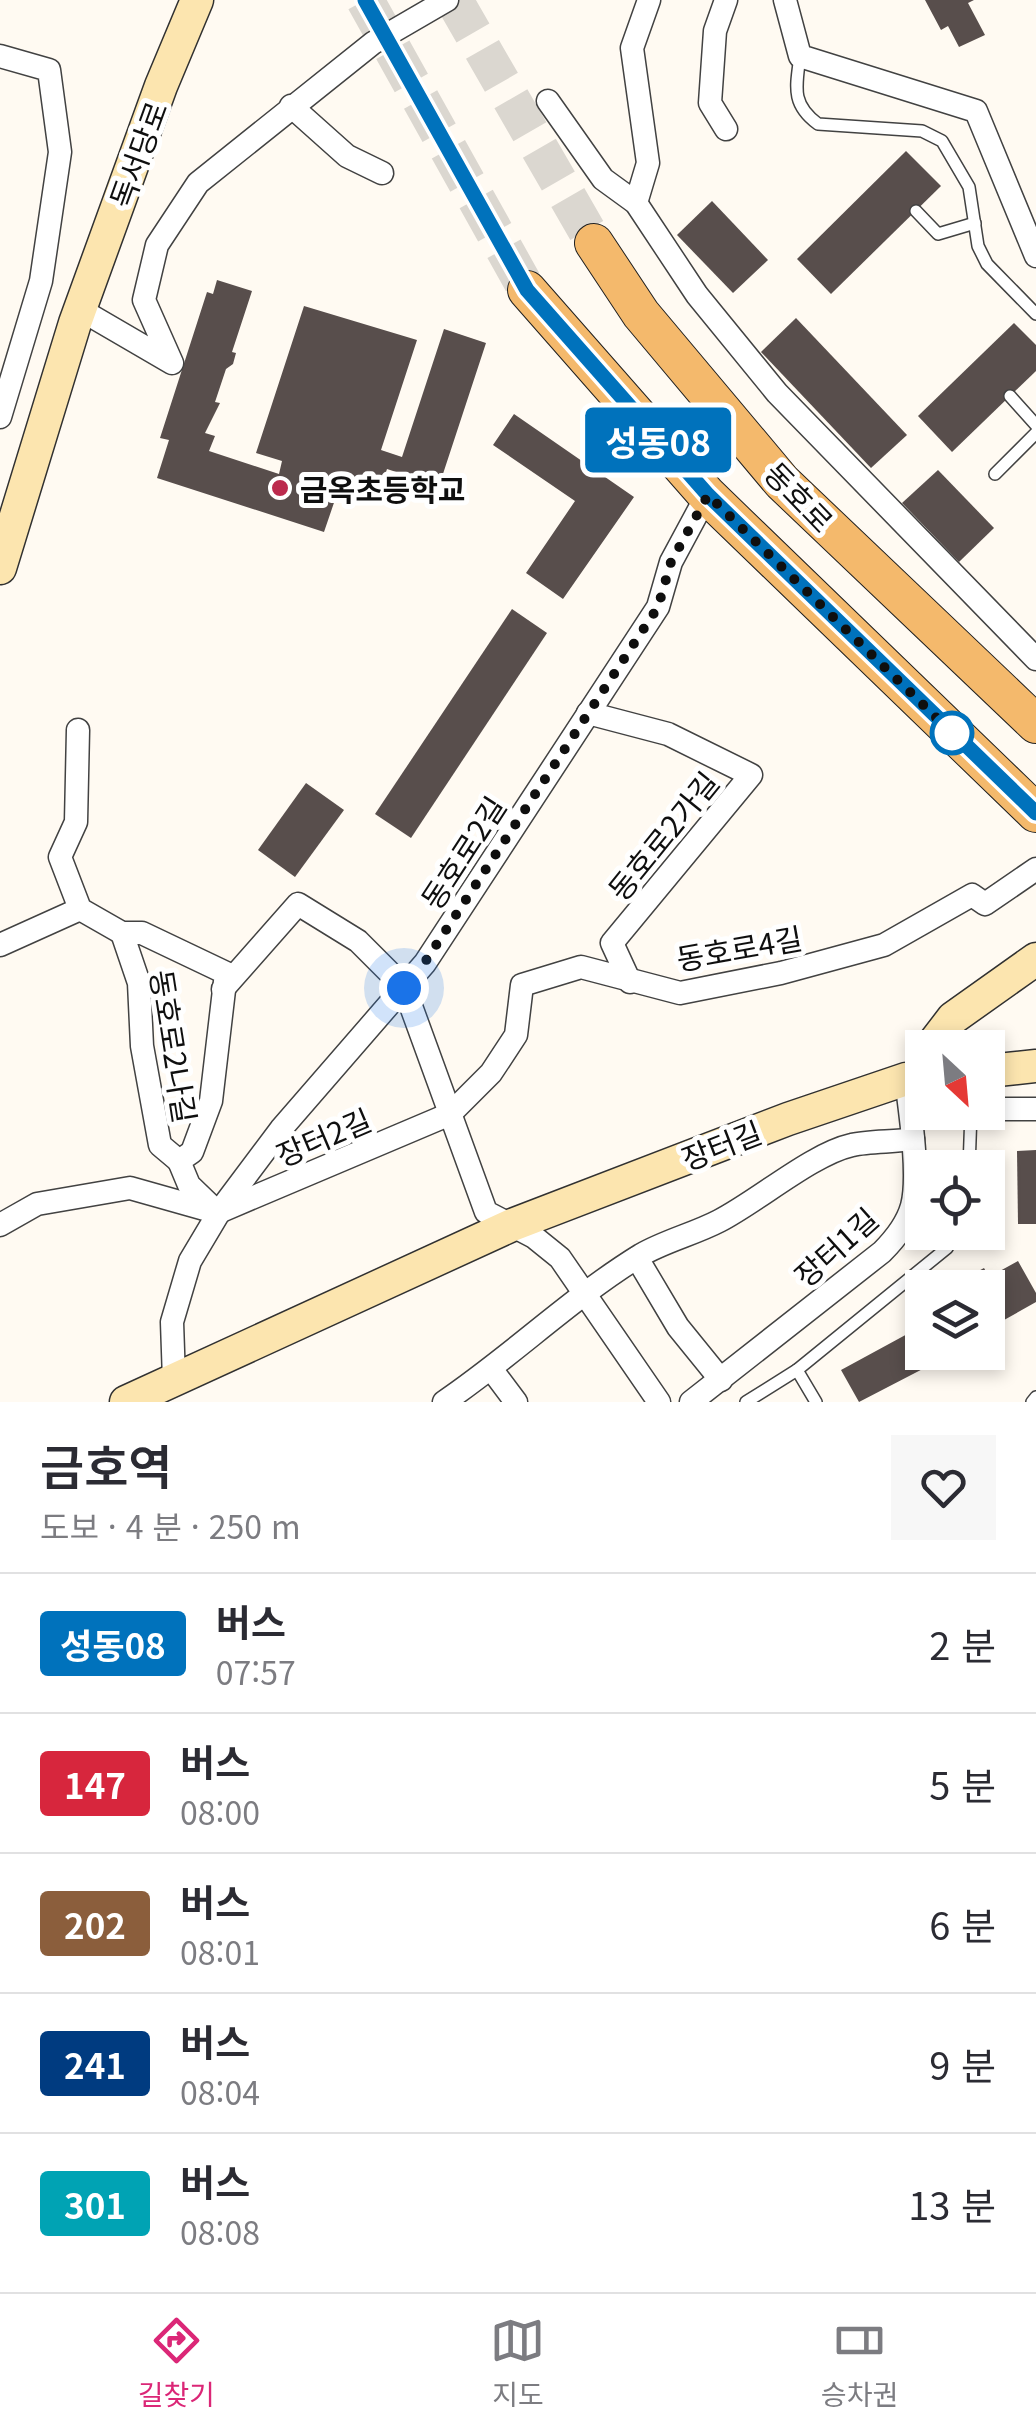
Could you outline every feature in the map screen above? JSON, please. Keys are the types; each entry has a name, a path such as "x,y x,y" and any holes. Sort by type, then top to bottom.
{"main road":[{"name":"독서당로","path":"0,568 81,310 161,86 197,0"},
{"name":"동호로","path":"594,243 641,314 782,482 1026,714"},
{"name":"동호로","path":"527,290 708,495 1036,813"},
{"path":"970,752 1026,714"},
{"path":"944,1030 953,1018 1033,964"},
{"path":"1005,1069 1036,1066"},
{"name":"장터길","path":"126,1402 512,1225 788,1118 905,1079"}],"street":[{"path":"636,203 648,163 632,48 649,0"},
{"path":"726,0 714,32 710,102 726,129"},
{"path":"785,0 800,56 976,112 1036,256"},
{"name":"독서당로","path":"81,310 172,363 144,300 157,245 198,183 373,44 444,3"},
{"path":"0,56 49,70 60,152 41,280 0,418"},
{"path":"548,101 603,179 636,203 696,294 777,392 1036,659"},
{"path":"291,106 347,156 382,173"},
{"name":"동호로2길","path":"174,1380 172,1322 190,1261 218,1213 281,1129 425,962 658,607 671,562 708,495"},
{"name":"동호로2가길","path":"588,714 668,734 751,775 612,943 630,982"},
{"path":"0,945 80,909 60,857 76,822 78,730"},
{"name":"동호로4길","path":"450,1114 490,1073 516,1036 522,985 581,967 680,993 781,974 884,945 972,895 985,904 1036,869"},
{"name":"동호로2나길","path":"223,990 298,904 358,941 404,988"},
{"name":"동호로2나길","path":"80,909 122,933 142,933 226,973 211,1101 192,1152 179,1161"},
{"name":"동호로2나길","path":"122,933 139,983 146,1078 160,1145 179,1161 189,1184 218,1213"},
{"path":"404,988 486,1212 560,1258 659,1402"},
{"path":"1005,1109 1036,1109"},
{"name":"장터2길","path":"218,1213 450,1114"},
{"name":"장터1길","path":"691,1402 898,1236 913,1204 914,1130"},
{"path":"444,1402 492,1370 584,1294 637,1258 717,1222 814,1162 852,1145 913,1139"},
{"path":"0,1225 37,1204 130,1188 218,1213"},
{"path":"637,1258 678,1327 721,1380"},
{"path":"492,1370 516,1402"}],"lane":[{"path":"800,56 795,92 805,114 818,124 922,131 942,141 970,187 978,246 987,264 1036,314"},
{"path":"916,211 938,234 975,223"},
{"path":"1010,396 1036,426"},
{"path":"995,474 1036,434"},
{"path":"746,1402 797,1370 944,1250"},
{"path":"797,1370 816,1402"}],"building":[{"path":"925,0 974,0 968,3 985,35 959,47 948,26 941,30"},
{"path":"906,151 941,186 831,294 797,259"},
{"path":"712,201 768,260 733,293 677,235"},
{"path":"217,280 252,291 232,352 236,353 233,364 226,369 215,402 220,403 205,433 215,436 209,451 279,474 282,461 256,453 304,306 417,340 381,450 402,457 444,329 486,343 439,486 387,469 376,503 338,491 324,532 157,478 169,440 160,438 207,292 213,294"},
{"path":"796,318 907,435 871,468 761,352"},
{"path":"1014,323 1036,345 1036,371 952,452 918,416"},
{"path":"514,414 634,497 563,599 526,573 575,501 493,445"},
{"path":"938,470 994,528 959,562 902,503"},
{"path":"512,609 547,633 411,838 375,814"},
{"path":"306,783 344,810 295,877 258,850"},
{"path":"1036,1150 1036,1224 1018,1224 1017,1151"},
{"path":"1018,1261 1036,1293 1036,1302 1005,1319 1005,1270 1002,1270"},
{"path":"905,1335 905,1370 921,1370 859,1402 841,1370"}],"tunnel":[{"path":"365,0 527,290"},
{"path":"454,0 594,243"}],"bus line":[{"name":"성동08","path":"365,0 527,290 708,495 1036,813"}],"place":[{"name":"금옥초등학교","path":"280,488"}],"route":[{"path":"404,988 425,962 658,607 671,562 708,495 952,733"}]}
